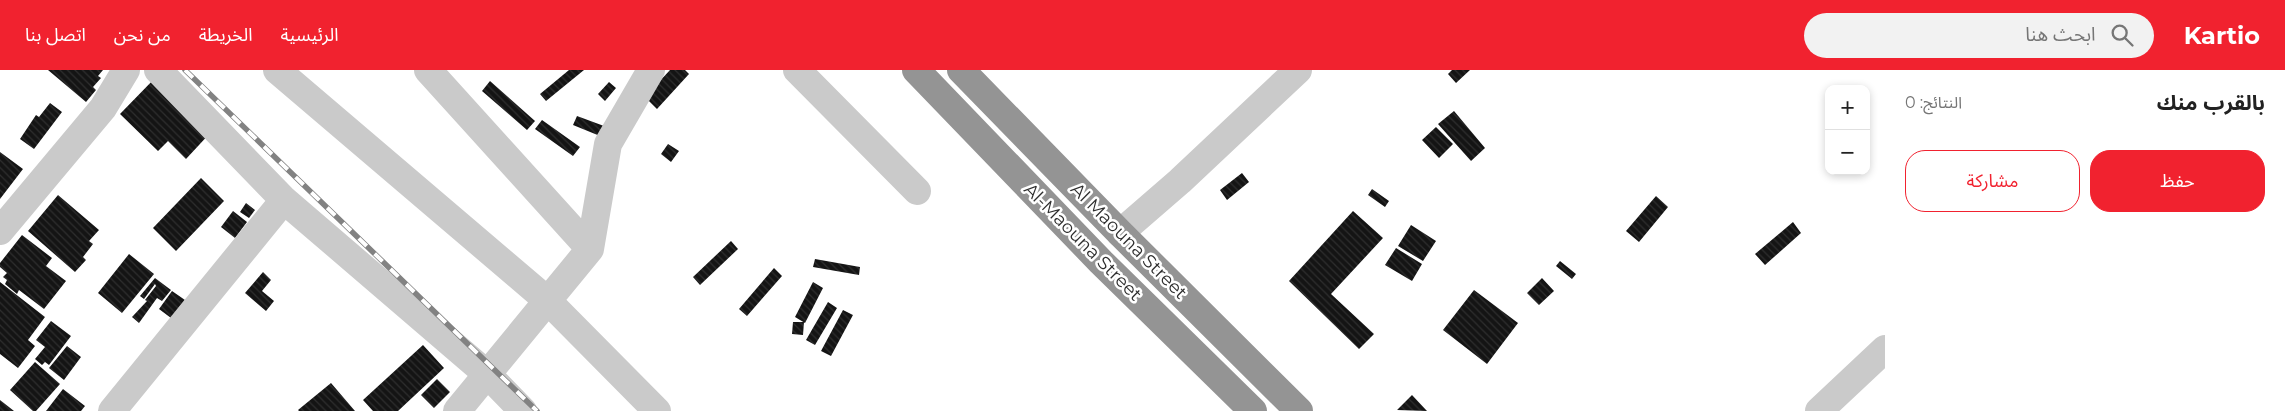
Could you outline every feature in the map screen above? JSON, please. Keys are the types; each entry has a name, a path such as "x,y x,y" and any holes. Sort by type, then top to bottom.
{"highway":[{"name":"Al-Maouna Street","path":"916,70 1102,262 1254,411"},
{"name":"Al Maouna Street","path":"961,70 1120,233 1299,411"}],"street":[{"path":"0,231 103,108 126,70"},
{"path":"158,70 284,200 487,374 523,411"},
{"path":"277,70 548,301 657,411"},
{"path":"428,70 590,249"},
{"path":"458,411 590,249 608,144 651,70"},
{"path":"797,70 917,191"},
{"path":"1120,233 1180,181 1298,70"},
{"path":"112,411 284,200"},
{"path":"1819,411 1885,349"}],"building":[{"path":"48,70 103,70 98,76 101,78 93,87 96,90 86,102"},
{"path":"569,70 584,70 546,101 540,94"},
{"path":"670,70 685,70 689,74 657,109 645,97"},
{"path":"1452,70 1470,70 1456,83 1448,74"},
{"path":"156,77 212,131 186,159 168,141 158,151 120,114"},
{"path":"490,81 535,121 527,130 482,91"},
{"path":"609,82 616,88 605,101 598,94"},
{"path":"50,103 62,112 34,149 20,139 36,115 39,117"},
{"path":"1454,111 1485,148 1471,161 1438,124"},
{"path":"577,116 604,126 600,136 573,125"},
{"path":"542,120 580,147 573,156 535,129"},
{"path":"1436,127 1453,144 1439,158 1422,140"},
{"path":"668,144 679,151 671,162 661,154"},
{"path":"0,152 23,169 0,199"},
{"path":"1242,173 1249,182 1227,200 1220,190"},
{"path":"201,178 224,201 176,251 153,228"},
{"path":"1372,189 1389,201 1385,207 1368,195"},
{"path":"58,195 99,230 89,241 93,244 83,257 86,260 75,272 28,231"},
{"path":"1656,196 1668,207 1639,242 1626,231"},
{"path":"246,203 255,210 249,218 240,212"},
{"path":"233,211 247,222 235,238 221,227"},
{"path":"1353,211 1383,238 1331,294 1374,334 1359,349 1289,281"},
{"path":"1793,222 1801,233 1765,265 1755,254"},
{"path":"1411,225 1436,241 1423,261 1398,246"},
{"path":"22,235 52,258 46,266 66,281 44,309 19,290 17,294 5,284 7,280 3,277 7,273 0,267 0,263"},
{"path":"731,241 738,249 700,285 693,277"},
{"path":"1396,248 1422,264 1412,281 1385,265"},
{"path":"129,254 154,274 122,313 98,293"},
{"path":"815,259 860,267 859,275 813,267"},
{"path":"1560,261 1576,274 1572,279 1556,266"},
{"path":"774,268 782,276 747,316 739,309"},
{"path":"263,272 271,280 262,291 274,301 266,311 245,293"},
{"path":"155,278 171,290 162,301 157,298 139,323 132,317 147,301 145,300 156,286 155,284 144,299 140,296"},
{"path":"1542,278 1554,291 1539,305 1527,293"},
{"path":"0,282 45,317 28,340 35,346 18,368 0,354"},
{"path":"813,282 823,288 805,323 795,317"},
{"path":"1474,290 1518,323 1487,364 1443,330"},
{"path":"172,291 185,300 171,318 159,309"},
{"path":"828,302 837,308 815,345 806,340"},
{"path":"843,310 853,315 831,356 821,351"},
{"path":"51,321 71,336 49,365 45,362 42,365 35,359 45,347 36,340"},
{"path":"793,322 804,322 803,335 792,334"},
{"path":"423,345 444,368 398,411 373,411 363,400"},
{"path":"67,346 81,357 64,380 49,368"},
{"path":"35,362 60,384 36,411 33,411 10,390"},
{"path":"437,379 450,392 434,408 421,395"},
{"path":"331,383 355,411 298,410"},
{"path":"63,389 85,406 81,411 46,411"},
{"path":"1412,395 1427,411 1397,410"},
{"path":"0,400 14,411 0,411"}],"railway":[{"path":"185,70 537,411"}]}
